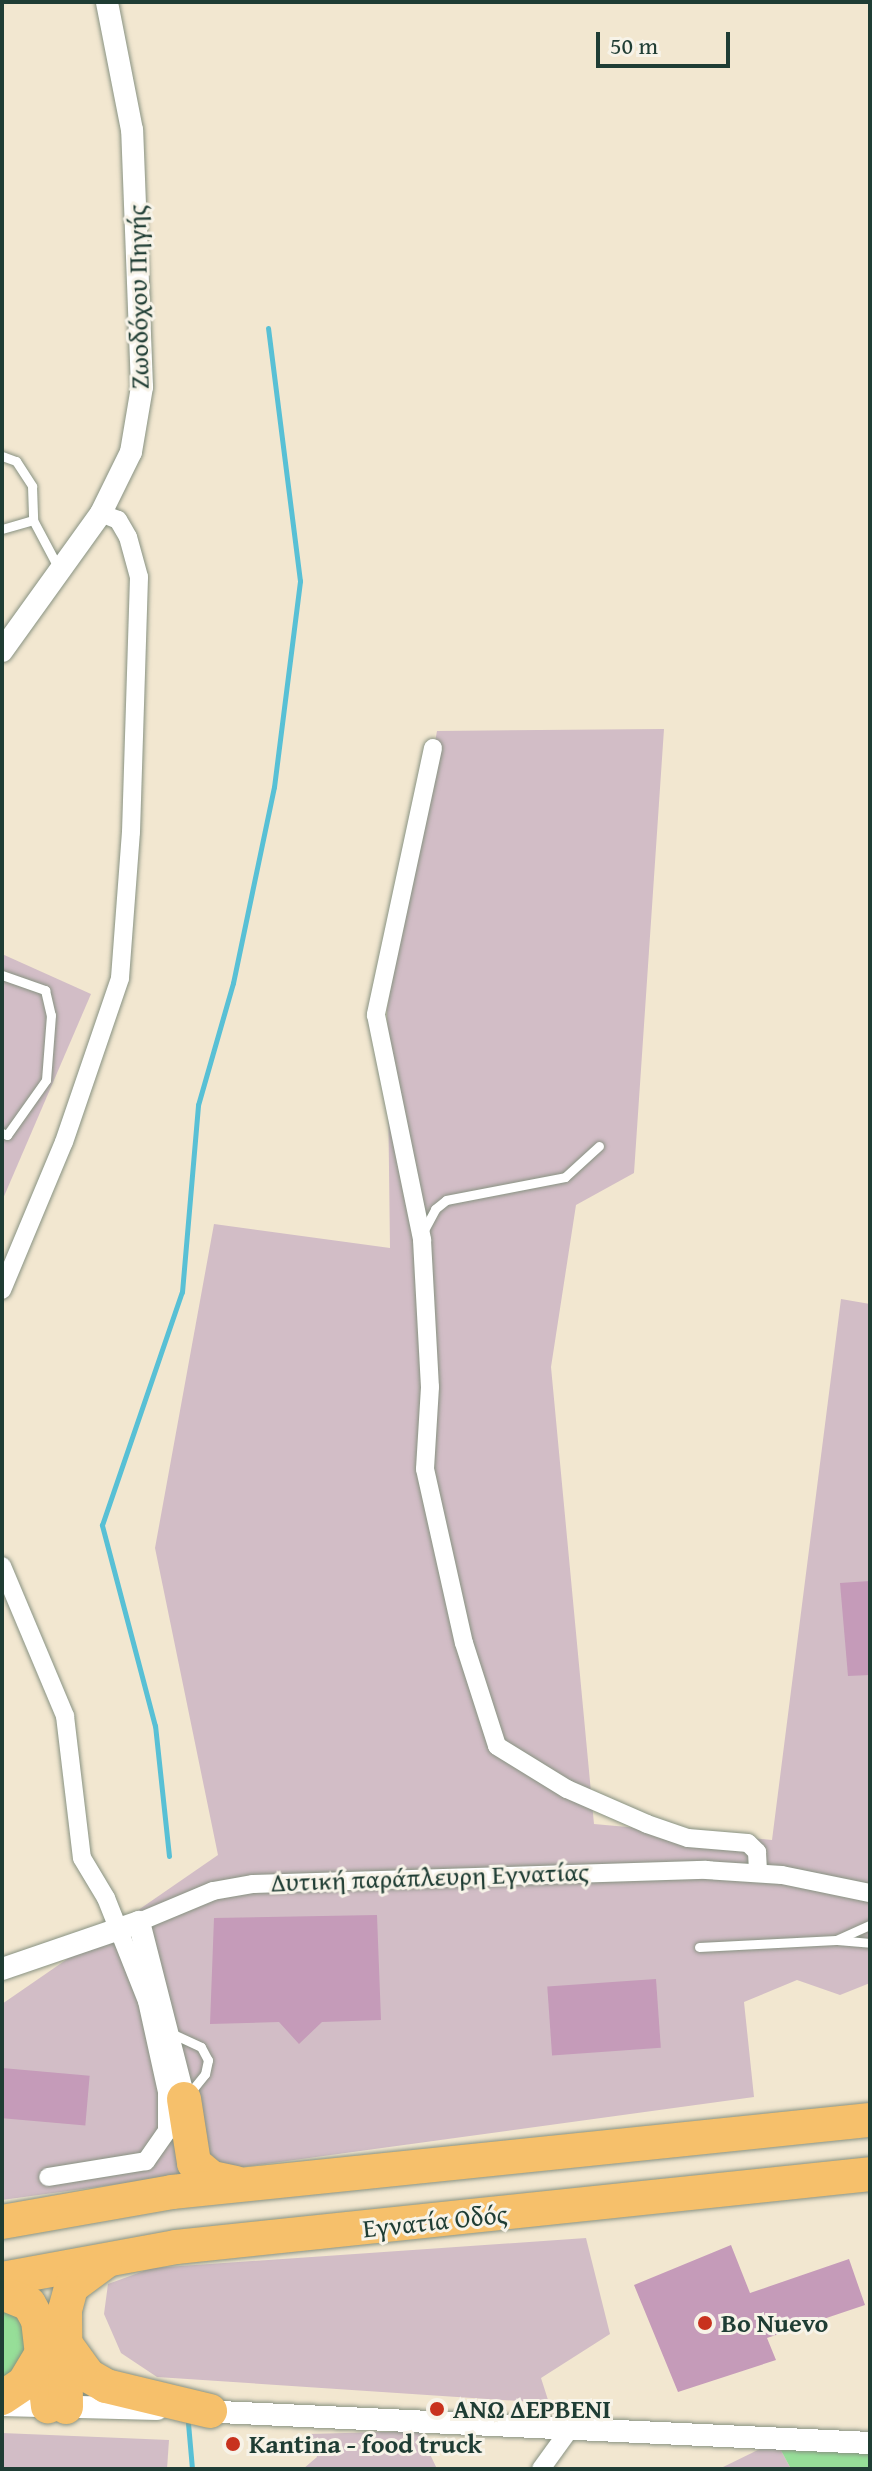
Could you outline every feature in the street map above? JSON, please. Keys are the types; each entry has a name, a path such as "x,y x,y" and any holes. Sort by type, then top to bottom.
{"highway":[{"path":"184,2099 190,2151 200,2172 225,2182 252,2184"},
{"path":"2,2222 252,2184 870,2120"},
{"name":"Εγνατία Οδός","path":"2,2279 115,2257 870,2174"},
{"path":"57,2406 55,2350 71,2287 84,2273 115,2257"},
{"path":"2,2293 29,2304 55,2350 106,2386 210,2411"},
{"path":"2,2398 24,2383 55,2350"}],"street":[{"name":"Ζωοδόχου Πηγής","path":"2,651 101,513 131,452 142,387 132,130 107,2"},
{"path":"2,1290 64,1142 120,978 131,832 139,577 128,537 118,520 101,513"},
{"path":"433,748 376,1015 422,1240 430,1387 425,1469 436,1536 497,1746 567,1789 647,1824 688,1838 748,1843 757,1852 758,1872"},
{"path":"2,1566 65,1716 82,1858 106,1898 115,1928 147,2001 167,2092 167,2131 146,2161 48,2177"},
{"name":"Δυτική παράπλευρη Εγνατίας","path":"2,1969 139,1922 213,1891 253,1884 627,1869 758,1872 870,1893"},
{"path":"139,1922 171,2033 184,2099"},
{"path":"2,2405 210,2411 870,2443"},
{"path":"541,2469 570,2429"}],"lane":[{"path":"2,456 16,461 32,486 33,520 61,572"},
{"path":"2,529 33,520"},
{"path":"2,975 45,990 51,1015 46,1080 7,1135 2,1133"},
{"path":"422,1240 435,1209 446,1200 565,1177 599,1146"},
{"path":"836,1940 870,1925"},
{"path":"699,1947 836,1940 870,1943"}],"shaded area":[{"path":"664,729 634,1173 576,1205 551,1367 594,1824 772,1840 841,1299 870,1304 870,1983 840,1995 797,1980 744,2002 754,2097 2,2200 2,2004 218,1855 155,1548 214,1224 390,1248 387,1009 437,731"},
{"path":"2,954 91,994 2,1201"},
{"path":"586,2238 610,2334 541,2378 549,2403 157,2377 121,2353 104,2314 108,2284 152,2268"},
{"path":"419,2431 437,2469 303,2469 317,2457 308,2434"},
{"path":"2,2433 169,2440 167,2469 2,2469"},
{"path":"776,2441 791,2469 719,2469"}],"green space":[{"path":"2,2300 28,2327 24,2363 2,2381"},
{"path":"776,2441 870,2443 870,2469 791,2469"}],"building":[{"path":"870,1581 870,1675 848,1676 840,1583"},
{"path":"377,1915 381,2020 322,2022 299,2044 279,2022 210,2024 214,1918"},
{"path":"656,1979 661,2048 552,2055 547,1987"},
{"path":"2,2068 90,2076 85,2125 2,2118"},
{"name":"Bo Nuevo","path":"731,2245 750,2293 849,2259 865,2305 767,2338 776,2360 678,2392 634,2285"}],"waterway":[{"path":"169,1856 155,1726 102,1525 182,1292 198,1105 233,983 274,787 300,581 268,328"},
{"path":"188,2423 192,2469"}],"place":[{"name":"Bo Nuevo","path":"705,2323"},
{"name":"ΑΝΩ ΔΕΡΒΕΝΙ","path":"437,2409"},
{"name":"Kantina - food truck","path":"233,2444"}]}
